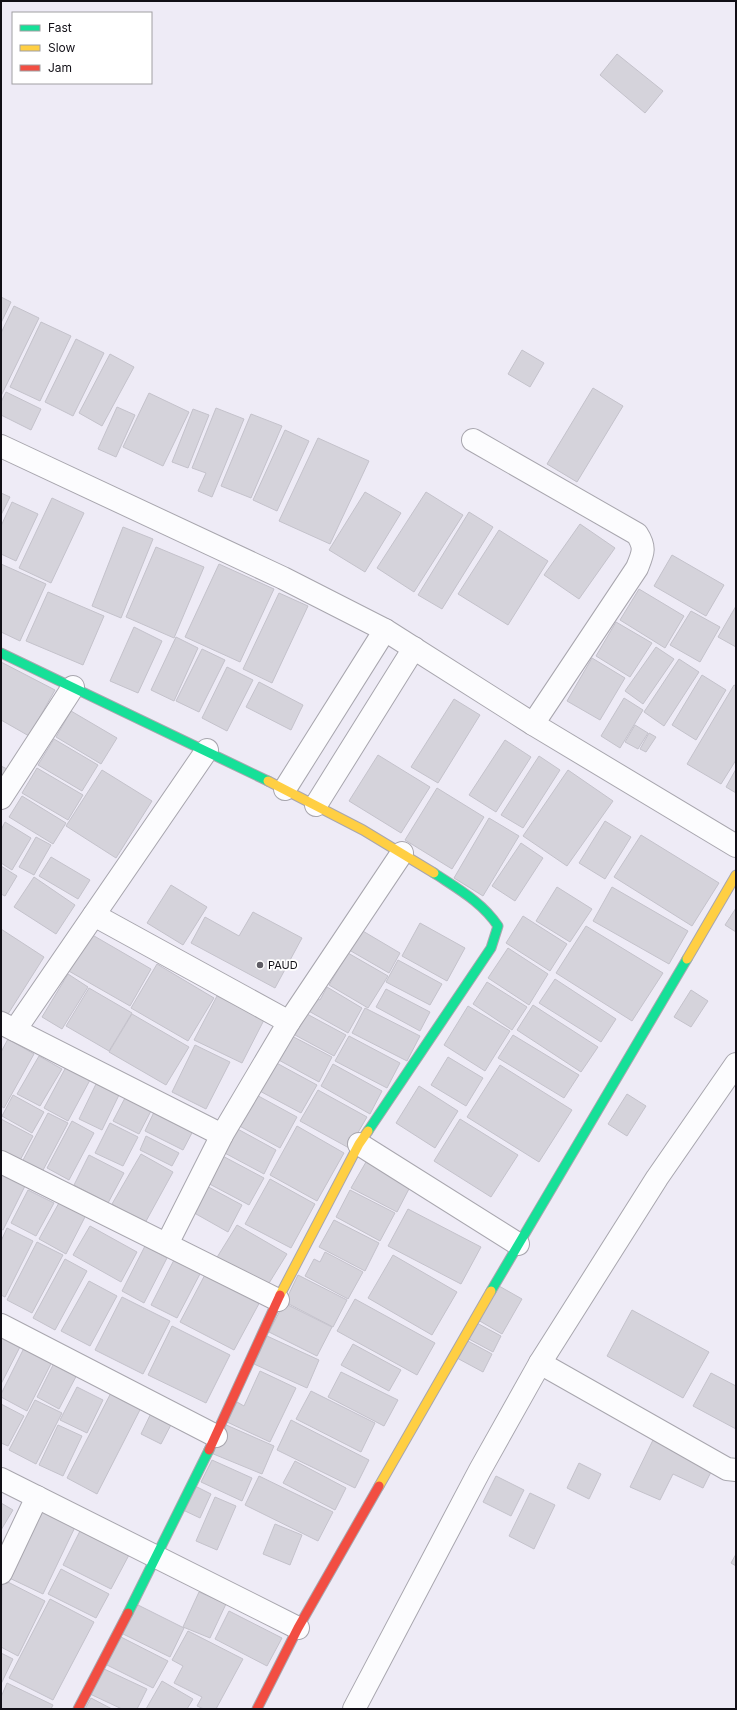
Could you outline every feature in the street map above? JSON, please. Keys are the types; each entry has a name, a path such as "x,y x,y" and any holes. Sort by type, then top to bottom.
{"street":[{"path":"473,440 637,534 643,543 643,554 637,568 533,724"},
{"path":"1,446 283,578 385,630 533,724 736,846"},
{"path":"285,789 385,630"},
{"path":"316,804 414,648"},
{"path":"1,653 207,750 316,804 402,853 487,909 498,926 491,948 359,1144 278,1300 216,1436 157,1557 78,1709"},
{"path":"1,798 73,687"},
{"path":"207,750 94,915 8,1027 222,1135"},
{"path":"167,1244 222,1135 289,1022 402,853"},
{"path":"257,1709 298,1628 518,1244 736,875"},
{"path":"94,915 289,1022"},
{"path":"354,1709 480,1470 540,1363 657,1178 736,1064"},
{"path":"359,1144 518,1244"},
{"path":"1,1162 278,1300"},
{"path":"1,1325 216,1436"},
{"path":"540,1363 727,1469 736,1470"},
{"path":"1,1479 298,1628"},
{"path":"1,1573 37,1497"}],"building":[{"path":"617,54 663,91 645,113 600,75"},
{"path":"1,297 11,302 1,323"},
{"path":"14,306 39,318 1,396 1,333"},
{"path":"41,322 71,336 40,401 10,387"},
{"path":"76,339 104,353 73,416 45,402"},
{"path":"522,350 544,363 530,387 508,374"},
{"path":"110,354 134,367 102,426 79,413"},
{"path":"593,388 623,406 577,482 547,464"},
{"path":"6,392 41,409 31,430 1,415 1,402"},
{"path":"149,393 189,412 163,466 123,447"},
{"path":"117,407 135,415 116,457 98,449"},
{"path":"216,408 244,419 212,497 198,491 206,473 192,468"},
{"path":"193,409 209,415 188,468 172,462"},
{"path":"251,414 282,426 251,498 221,486"},
{"path":"285,430 309,441 277,511 253,500"},
{"path":"318,438 369,461 330,544 279,521"},
{"path":"365,492 401,513 365,572 329,550"},
{"path":"426,492 463,515 414,592 377,568"},
{"path":"1,493 10,497 1,515"},
{"path":"52,498 84,513 51,583 19,568"},
{"path":"12,502 38,514 16,561 1,554 1,526"},
{"path":"469,512 493,527 442,609 418,595"},
{"path":"580,524 615,548 579,599 544,575"},
{"path":"123,527 153,539 121,618 92,606"},
{"path":"499,530 548,561 508,625 458,594"},
{"path":"156,547 204,567 174,638 126,617"},
{"path":"672,555 724,585 706,616 654,586"},
{"path":"1,564 46,584 20,641 1,632"},
{"path":"219,564 274,589 240,662 185,637"},
{"path":"639,589 684,616 665,648 620,620"},
{"path":"48,592 104,616 83,665 26,641"},
{"path":"279,593 308,606 272,683 243,669"},
{"path":"736,606 736,647 718,637"},
{"path":"691,611 720,627 700,662 670,645"},
{"path":"616,622 652,643 630,677 596,656"},
{"path":"134,627 162,641 138,693 110,681"},
{"path":"176,637 198,648 174,701 151,690"},
{"path":"656,647 674,659 643,704 625,691"},
{"path":"202,649 225,660 199,712 176,701"},
{"path":"592,658 625,678 600,720 567,701"},
{"path":"679,659 699,672 664,726 644,712"},
{"path":"1,662 55,690 29,736 1,720"},
{"path":"227,667 253,680 227,731 202,718"},
{"path":"702,675 726,690 696,740 672,725"},
{"path":"259,682 303,705 291,730 246,707"},
{"path":"734,685 736,686 736,760 721,784 687,764"},
{"path":"624,698 643,710 620,748 601,736"},
{"path":"454,699 480,715 438,783 411,767"},
{"path":"71,711 117,738 101,764 56,737"},
{"path":"635,725 648,733 638,749 625,742"},
{"path":"649,733 656,737 646,752 640,749"},
{"path":"54,739 98,765 82,791 38,765"},
{"path":"505,740 531,757 496,812 469,795"},
{"path":"378,755 430,787 401,833 349,801"},
{"path":"539,756 560,770 523,828 501,815"},
{"path":"1,766 7,769 1,778"},
{"path":"37,768 83,795 68,820 22,793"},
{"path":"736,769 736,793 726,787"},
{"path":"102,770 152,801 116,858 66,826"},
{"path":"568,770 613,801 567,866 523,836"},
{"path":"437,788 484,817 452,869 405,840"},
{"path":"22,796 66,823 53,844 9,817"},
{"path":"489,818 519,836 483,896 454,878"},
{"path":"605,821 631,837 605,879 579,863"},
{"path":"5,822 31,838 12,870 1,863 1,830"},
{"path":"641,835 719,883 692,926 614,877"},
{"path":"36,837 51,845 34,875 19,867"},
{"path":"521,843 543,858 515,901 492,886"},
{"path":"51,857 90,880 78,899 39,876"},
{"path":"1,866 17,876 5,896 1,894"},
{"path":"34,877 75,905 56,934 14,907"},
{"path":"171,885 207,907 183,945 147,923"},
{"path":"557,887 592,909 570,942 536,921"},
{"path":"612,887 688,931 669,964 593,921"},
{"path":"736,908 736,932 725,925"},
{"name":"PAUD","path":"253,912 302,938 275,988 191,943 205,917 239,936"},
{"path":"523,916 567,944 550,971 506,943"},
{"path":"420,923 465,948 447,981 402,956"},
{"path":"586,926 663,973 632,1021 556,973"},
{"path":"356,927 400,953 389,973 344,947"},
{"path":"1,929 44,957 8,1014 1,1010"},
{"path":"89,933 151,969 130,1006 67,970"},
{"path":"508,948 548,974 529,1005 488,978"},
{"path":"348,953 388,976 368,1008 329,985"},
{"path":"398,960 442,984 430,1005 386,982"},
{"path":"157,964 214,998 188,1041 131,1008"},
{"path":"68,974 88,987 62,1029 42,1017"},
{"path":"555,979 616,1019 601,1042 539,1003"},
{"path":"487,982 527,1007 512,1030 473,1004"},
{"path":"327,987 362,1008 348,1033 305,1009 312,996 320,1000"},
{"path":"89,988 132,1013 109,1051 66,1026"},
{"path":"386,989 430,1012 420,1031 376,1007"},
{"path":"691,990 708,1001 691,1027 674,1017"},
{"path":"217,996 264,1020 242,1063 194,1040"},
{"path":"533,1005 598,1047 581,1072 517,1030"},
{"path":"468,1006 510,1031 485,1071 444,1045"},
{"path":"365,1008 420,1036 407,1061 352,1033"},
{"path":"132,1014 189,1047 166,1085 109,1052"},
{"path":"307,1014 346,1035 334,1056 295,1035"},
{"path":"288,1034 332,1057 319,1082 275,1058"},
{"path":"513,1035 579,1075 564,1098 498,1058"},
{"path":"349,1036 400,1063 387,1088 335,1061"},
{"path":"8,1039 34,1054 4,1108 1,1106 1,1052"},
{"path":"195,1045 230,1062 206,1109 172,1092"},
{"path":"39,1056 62,1069 40,1106 17,1094"},
{"path":"448,1057 483,1078 466,1106 431,1085"},
{"path":"271,1060 317,1085 301,1113 256,1089"},
{"path":"333,1064 382,1091 370,1114 321,1086"},
{"path":"500,1065 572,1110 539,1162 467,1117"},
{"path":"66,1067 90,1080 68,1121 44,1108"},
{"path":"96,1084 119,1095 102,1130 79,1119"},
{"path":"419,1086 458,1111 435,1148 396,1123"},
{"path":"318,1090 367,1117 349,1148 300,1121"},
{"path":"251,1092 297,1117 280,1148 234,1123"},
{"path":"627,1094 646,1106 627,1136 608,1124"},
{"path":"13,1095 44,1112 32,1133 2,1116"},
{"path":"126,1096 152,1109 139,1134 113,1121"},
{"path":"155,1110 194,1129 183,1150 145,1131"},
{"path":"48,1113 68,1123 42,1172 22,1162"},
{"path":"1,1119 33,1136 18,1164 1,1155"},
{"path":"460,1119 518,1155 491,1197 434,1161"},
{"path":"72,1121 94,1133 69,1180 47,1168"},
{"path":"110,1123 138,1137 123,1166 95,1153"},
{"path":"297,1126 344,1153 317,1201 270,1175"},
{"path":"234,1127 276,1150 264,1174 221,1151"},
{"path":"146,1136 179,1153 172,1166 140,1150"},
{"path":"217,1153 264,1178 249,1205 202,1180"},
{"path":"141,1154 173,1172 145,1223 112,1204"},
{"path":"89,1155 124,1173 108,1203 74,1185"},
{"path":"366,1162 411,1185 397,1212 351,1188"},
{"path":"1,1172 26,1184 3,1230 1,1229"},
{"path":"270,1179 315,1204 291,1248 245,1224"},
{"path":"203,1184 242,1205 228,1232 189,1210"},
{"path":"28,1190 54,1203 36,1236 11,1223"},
{"path":"350,1190 395,1213 380,1241 336,1217"},
{"path":"60,1201 86,1215 66,1254 39,1239"},
{"path":"408,1209 481,1247 461,1284 388,1246"},
{"path":"334,1220 379,1243 365,1271 319,1247"},
{"path":"237,1225 287,1254 266,1288 216,1259"},
{"path":"90,1226 137,1252 121,1282 73,1255"},
{"path":"7,1228 33,1241 5,1297 1,1295 1,1241"},
{"path":"37,1242 63,1255 32,1313 7,1300"},
{"path":"145,1246 167,1258 144,1303 122,1291"},
{"path":"325,1252 363,1272 348,1299 305,1276 314,1259 320,1262"},
{"path":"393,1255 457,1292 432,1335 368,1298"},
{"path":"175,1258 201,1272 177,1318 151,1305"},
{"path":"65,1259 87,1271 55,1330 33,1318"},
{"path":"208,1269 262,1298 234,1350 180,1322"},
{"path":"298,1275 347,1300 333,1327 285,1302"},
{"path":"89,1281 117,1296 90,1346 61,1331"},
{"path":"499,1286 522,1299 502,1334 478,1320"},
{"path":"122,1297 170,1321 143,1374 95,1350"},
{"path":"355,1299 435,1343 417,1375 337,1331"},
{"path":"284,1303 332,1327 317,1356 269,1332"},
{"path":"632,1310 709,1352 683,1398 607,1356"},
{"path":"475,1322 501,1336 493,1352 467,1338"},
{"path":"172,1326 230,1355 206,1403 148,1375"},
{"path":"1,1330 23,1341 1,1384"},
{"path":"267,1336 319,1360 307,1388 254,1364"},
{"path":"466,1340 492,1354 483,1372 457,1358"},
{"path":"27,1342 55,1356 27,1411 1,1397 1,1394"},
{"path":"353,1344 401,1370 389,1391 341,1365"},
{"path":"57,1357 80,1369 59,1409 37,1397"},
{"path":"260,1371 296,1388 270,1442 227,1422 237,1402 244,1406"},
{"path":"341,1372 398,1400 384,1426 328,1397"},
{"path":"711,1373 736,1386 736,1429 693,1406"},
{"path":"77,1387 103,1400 87,1433 60,1420"},
{"path":"114,1387 144,1402 97,1494 67,1478"},
{"path":"311,1391 375,1423 361,1452 296,1419"},
{"path":"35,1400 62,1413 36,1464 9,1450"},
{"path":"1,1404 24,1416 8,1446 1,1443"},
{"path":"154,1407 175,1417 161,1444 141,1434"},
{"path":"291,1420 369,1460 355,1488 277,1450"},
{"path":"224,1424 274,1446 262,1474 211,1453"},
{"path":"58,1425 82,1436 63,1476 39,1465"},
{"path":"654,1438 714,1466 703,1488 673,1474 660,1500 630,1487"},
{"path":"212,1460 252,1478 242,1501 201,1482"},
{"path":"295,1461 346,1488 335,1510 283,1483"},
{"path":"579,1463 601,1474 589,1499 567,1488"},
{"path":"259,1476 333,1512 318,1541 245,1505"},
{"path":"496,1476 524,1490 511,1516 483,1502"},
{"path":"195,1486 211,1494 200,1518 183,1510"},
{"path":"530,1493 555,1505 534,1549 509,1536"},
{"path":"215,1497 236,1506 217,1550 196,1541"},
{"path":"1,1503 13,1510 1,1530"},
{"path":"36,1507 76,1525 43,1594 3,1575"},
{"path":"275,1524 302,1535 290,1565 263,1554"},
{"path":"80,1531 129,1555 111,1589 63,1565"},
{"path":"736,1554 736,1566 731,1563"},
{"path":"61,1569 109,1594 96,1618 48,1594"},
{"path":"2,1579 45,1601 18,1656 1,1647"},
{"path":"199,1592 226,1604 210,1638 183,1627"},
{"path":"50,1599 94,1622 53,1700 9,1678"},
{"path":"136,1604 184,1628 170,1657 121,1633"},
{"path":"229,1611 282,1638 267,1666 215,1639"},
{"path":"188,1631 243,1659 216,1709 204,1709 197,1706 202,1697 174,1683 183,1666 172,1660"},
{"path":"119,1636 168,1661 153,1688 105,1664"},
{"path":"1,1653 13,1659 1,1684"},
{"path":"102,1668 147,1689 137,1709 122,1709 90,1694"},
{"path":"162,1681 193,1699 187,1709 146,1709"},
{"path":"7,1683 53,1705 51,1709 1,1709 1,1697"},
{"path":"91,1698 112,1709 85,1709"}],"traffic: fast":[{"path":"1,653 268,781"},
{"path":"368,1131 491,948 498,926 492,917 477,903 461,890 434,873"},
{"path":"491,1291 687,959"},
{"path":"128,1613 209,1450"}],"traffic: slow":[{"path":"268,781 363,830 434,873"},
{"path":"687,959 736,875"},
{"path":"280,1295 359,1144 368,1131"},
{"path":"379,1486 491,1291"}],"traffic: jam":[{"path":"209,1450 280,1295"},
{"path":"257,1709 298,1628 379,1486"},
{"path":"78,1709 128,1613"}],"place":[{"name":"PAUD","path":"260,965"}]}
